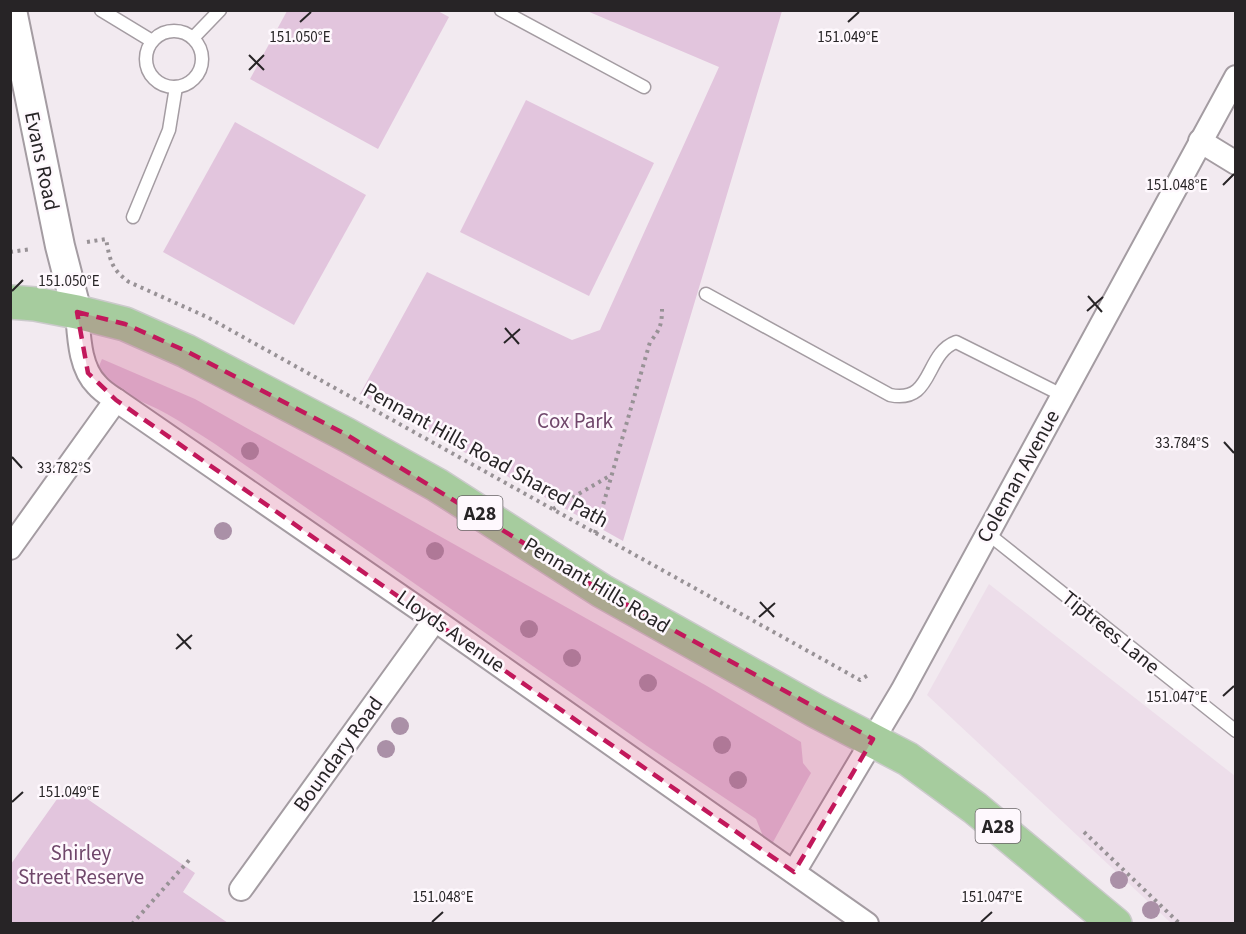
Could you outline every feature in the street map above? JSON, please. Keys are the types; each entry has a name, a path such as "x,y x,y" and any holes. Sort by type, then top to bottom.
{"highway":[{"name":"Pennant Hills Road","path":"10,302 35,303 125,324 186,351 347,435 437,486 602,591 816,711 908,759 975,808 1104,918"}],"street":[{"name":"Evans Road","path":"12,10 58,234 77,312"},
{"name":"Coleman Avenue","path":"794,872 902,691 1236,76"},
{"path":"1200,141 1236,163"},
{"name":"Lloyds Avenue","path":"77,312 81,349 88,373 96,384 116,400 435,620 867,924"},
{"path":"10,548 116,400"},
{"name":"Boundary Road","path":"241,889 435,620"}],"lane":[{"path":"101,10 152,41"},
{"path":"193,38 219,10"},
{"path":"501,10 644,87"},
{"path":"177,31 193,38 201,50 199,72 190,82 176,87 160,83 148,68 146,59 152,41 168,32 177,31"},
{"path":"133,217 169,130 176,87"},
{"path":"706,294 890,395 908,397 917,391 942,349 956,342 1062,394"},
{"name":"Tiptrees Lane","path":"987,533 1236,731"}],"path":[{"name":"Pennant Hills Road Shared Path","path":"106,239 111,263 118,274 129,282 207,317 860,680 870,674"},
{"path":"595,533 650,342 660,331 662,325 662,309"},
{"path":"552,509 612,474"},
{"path":"1084,832 1180,924"},
{"path":"132,924 191,858"}],"highlighted area":[{"path":"77,312 125,324 186,351 347,435 602,591 873,739 794,872 116,400 88,373"}],"shaded area":[{"path":"989,584 1235,776 1235,923 1171,923 927,695"}],"green space":[{"path":"436,10 449,17 378,149 250,79 287,11"},
{"name":"Cox Park","path":"587,11 782,11 623,541 360,394 427,272 572,340 600,330 719,67"},
{"path":"526,100 654,163 589,296 460,232"},
{"path":"235,122 366,195 294,325 163,252"},
{"path":"102,359 195,399 707,686 801,742 803,763 811,773 772,844 763,836 756,819 647,746 215,444 167,414 119,390 104,376 99,366"},
{"name":"Shirley Street Reserve","path":"67,785 195,873 183,892 228,923 11,923 11,864"}]}
